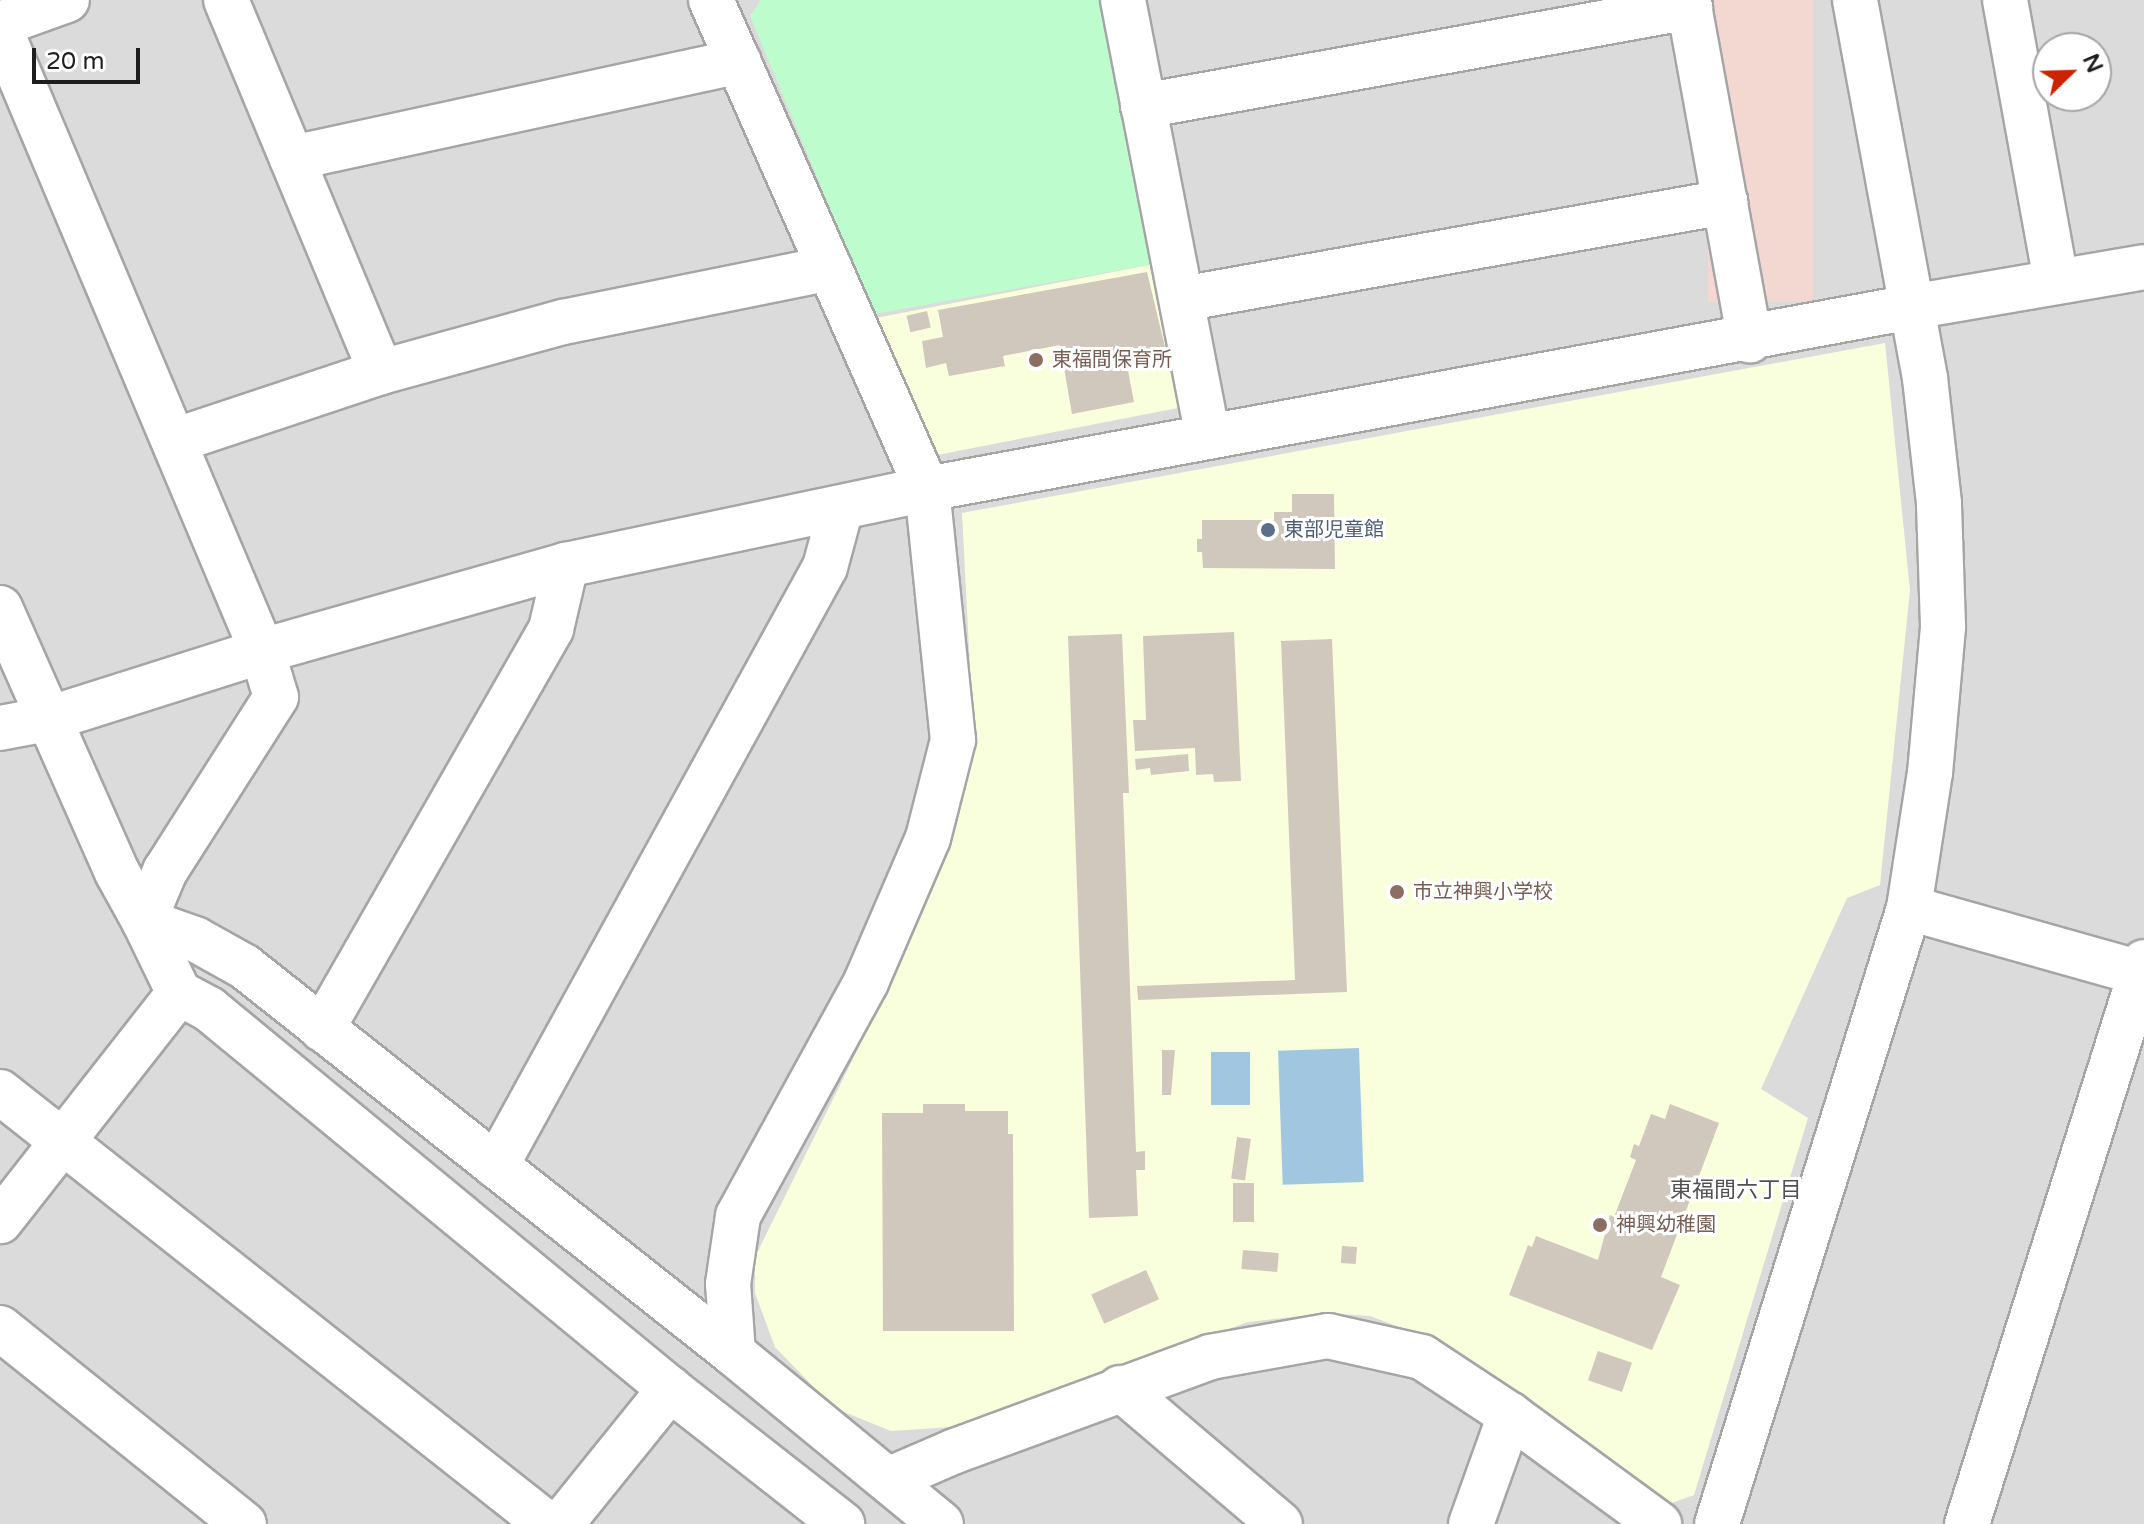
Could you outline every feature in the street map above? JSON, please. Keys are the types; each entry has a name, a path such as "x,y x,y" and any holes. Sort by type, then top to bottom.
{"street":[{"path":"67,0 0,26 262,651 276,697 165,871 144,921"},
{"path":"226,0 381,372"},
{"path":"711,0 927,489 953,740 928,838 866,982 738,1216 728,1284 733,1353"},
{"path":"1123,0 1208,437"},
{"path":"1717,1524 1909,908 1930,773 1943,626 1939,503 1925,378 1855,0"},
{"path":"2005,0 2056,280"},
{"path":"1143,106 1689,4 1750,340"},
{"path":"292,158 739,61"},
{"path":"1182,299 1725,202"},
{"path":"174,441 381,372 563,322 830,268"},
{"path":"0,728 48,719 262,651 566,565 927,489 1750,340 2056,280 2144,269"},
{"path":"496,1166 825,567 841,508"},
{"path":"322,1029 551,629 566,565"},
{"path":"0,608 117,872 179,993 209,1009 670,1389 842,1524"},
{"path":"1909,908 2143,970 1967,1524"},
{"path":"144,921 195,939 245,967 733,1353 941,1524"},
{"path":"0,1221 179,993"},
{"path":"0,1092 547,1524"},
{"path":"0,1328 244,1524"},
{"path":"890,1479 1120,1388 1210,1357 1328,1336 1422,1357 1510,1415 1659,1524"},
{"path":"1120,1388 1280,1524"},
{"path":"561,1524 670,1389"},
{"path":"1471,1524 1510,1415"}],"shaded area":[{"path":"0,0 2144,0 2144,1524 0,1524"},
{"path":"1708,0 1813,0 1813,302 1708,302"},
{"name":"東福間保育所","path":"1159,263 1187,406 902,462 874,318"},
{"name":"市立神興小学校","path":"1885,343 1910,590 1880,885 1847,898 1761,1089 1808,1118 1694,1495 1666,1505 1482,1371 1405,1329 1370,1316 1325,1313 1248,1322 951,1427 891,1431 834,1408 775,1347 755,1293 755,1257 888,988 955,832 974,745 962,513"}],"green space":[{"path":"761,0 1112,0 1159,263 874,314 750,16"}],"water":[{"path":"1359,1048 1364,1182 1283,1185 1278,1051"},
{"path":"1211,1052 1250,1052 1250,1105 1211,1105"}],"building":[{"path":"1147,272 1165,347 1126,360 1134,402 1072,414 1060,345 1003,356 1005,366 949,376 946,363 926,368 922,341 943,337 938,310"},
{"path":"927,311 931,328 910,332 907,316"},
{"name":"東部児童館","path":"1292,494 1334,494 1335,569 1203,568 1202,552 1197,552 1197,539 1202,539 1202,520 1274,520 1274,512 1292,512"},
{"path":"1234,632 1241,781 1214,782 1213,774 1196,775 1195,748 1135,751 1133,720 1146,720 1143,636"},
{"path":"1122,634 1129,793 1123,793 1136,1152 1145,1151 1145,1170 1136,1170 1138,1216 1089,1218 1068,636"},
{"path":"1332,639 1347,992 1138,1000 1137,986 1295,980 1281,641"},
{"path":"1188,754 1189,771 1151,775 1150,768 1136,770 1135,759"},
{"path":"1162,1050 1175,1050 1171,1095 1162,1095"},
{"path":"923,1104 965,1104 965,1111 1008,1111 1008,1134 1013,1134 1014,1331 883,1331 882,1113 923,1113"},
{"path":"1670,1104 1719,1123 1661,1277 1680,1285 1652,1350 1509,1295 1528,1245 1532,1247 1536,1236 1598,1260 1610,1215 1614,1217 1636,1160 1630,1157 1634,1144 1639,1146 1651,1114 1665,1119"},
{"path":"1237,1137 1251,1139 1245,1181 1231,1179"},
{"path":"1233,1183 1254,1183 1254,1222 1233,1222"},
{"path":"1342,1246 1357,1247 1356,1264 1341,1263"},
{"path":"1243,1250 1279,1253 1277,1272 1241,1269"},
{"path":"1146,1270 1159,1299 1104,1324 1091,1294"},
{"path":"1598,1351 1632,1363 1622,1392 1588,1380"}],"place":[{"name":"東福間保育所","path":"1036,360"},
{"name":"東部児童館","path":"1268,530"},
{"name":"市立神興小学校","path":"1397,892"},
{"name":"神興幼稚園","path":"1600,1225"}],"district":[{"name":"東福間六丁目","path":"1736,1191"}]}
